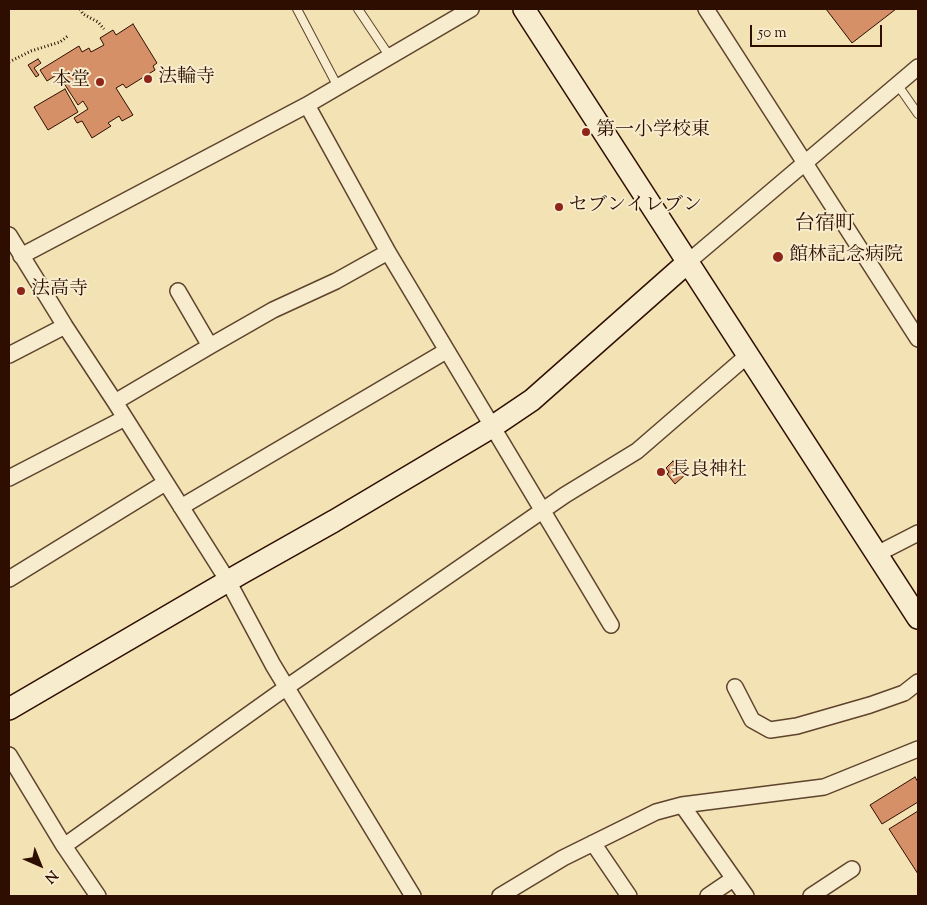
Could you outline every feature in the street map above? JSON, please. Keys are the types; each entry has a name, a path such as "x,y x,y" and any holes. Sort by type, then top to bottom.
{"street":[{"path":"21,256 307,105 471,9"},
{"path":"524,9 918,618"},
{"path":"706,9 918,339"},
{"path":"9,709 334,521 492,427 539,394 688,262 918,67"},
{"path":"307,105 388,252 611,625"},
{"path":"9,235 228,581 273,665 413,896"},
{"path":"115,402 273,310 336,281 388,252"},
{"path":"178,291 210,346"},
{"path":"9,355 65,326"},
{"path":"181,507 446,351"},
{"path":"64,846 287,687 542,510 637,451 748,355"},
{"path":"9,478 125,418"},
{"path":"9,579 166,483"},
{"path":"877,554 918,533"},
{"path":"735,687 752,720 770,730 797,726 870,705 904,693 918,682"},
{"path":"500,896 563,858 656,812 682,805 824,787 918,748"},
{"path":"9,755 64,846 98,896"},
{"path":"682,805 746,896"},
{"path":"593,843 629,896"},
{"path":"811,896 852,869"},
{"path":"708,896 734,879"}],"lane":[{"path":"297,9 338,87"},
{"path":"358,9 390,57"},
{"path":"897,84 918,114"}],"path":[{"path":"80,9 83,14 98,22 104,29"},
{"path":"9,62 32,51 60,42 69,35"}],"building":[{"path":"826,9 896,9 852,43"},
{"name":"本堂","path":"133,24 157,63 153,66 155,70 126,88 123,84 116,88 133,115 122,121 119,116 108,123 111,126 92,138 82,121 77,123 74,118 88,109 83,101 78,105 58,74 47,81 40,70 79,46 82,52 89,48 91,52 104,45 100,38 113,30 116,35"},
{"path":"38,59 41,63 34,68 39,75 36,77 28,65"},
{"path":"65,89 78,112 48,130 34,107"},
{"path":"673,461 685,475 675,484 667,474 669,472 666,468"},
{"path":"915,777 918,782 918,802 882,824 870,805"},
{"path":"918,811 918,874 889,829"}],"place":[{"name":"法輪寺","path":"148,79"},
{"name":"本堂","path":"100,82"},
{"name":"第一小学校東","path":"586,132"},
{"name":"セブンイレブン","path":"559,207"},
{"name":"館林記念病院","path":"778,257"},
{"name":"法高寺","path":"21,291"},
{"name":"長良神社","path":"661,472"}],"district":[{"name":"台宿町","path":"825,226"}]}
